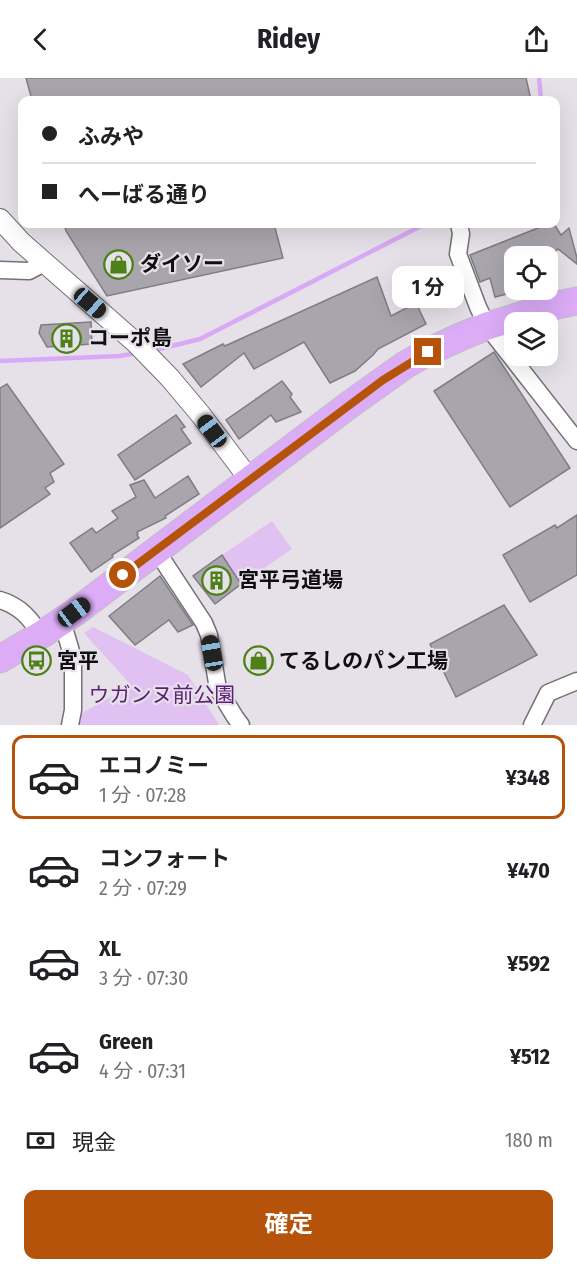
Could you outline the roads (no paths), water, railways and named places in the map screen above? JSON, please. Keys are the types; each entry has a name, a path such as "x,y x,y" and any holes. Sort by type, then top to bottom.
{"highway":[{"path":"0,658 51,628 405,365 428,352 487,326 577,301"}],"street":[{"path":"0,219 21,242 136,344 170,378 250,480"},
{"path":"460,228 458,254 487,326 577,441"},
{"path":"0,270 29,271 45,263"},
{"path":"156,550 204,623 209,635 218,689 241,725"},
{"path":"0,600 13,604 31,620 51,628 73,658 73,710 70,725"},
{"path":"532,725 548,693 577,681"}],"waterway":[{"path":"539,78 541,96"},
{"path":"151,351 200,339 417,228"},
{"path":"0,361 120,356 136,353"}],"place":[{"name":"ダイソー","path":"119,264"},
{"name":"コーポ島","path":"67,338"},
{"name":"宮平弓道場","path":"217,580"},
{"name":"宮平","path":"36,661"},
{"name":"てるしのパン工場","path":"258,661"}],"park label":[{"name":"ウガンヌ前公園","path":"162,695"}]}
